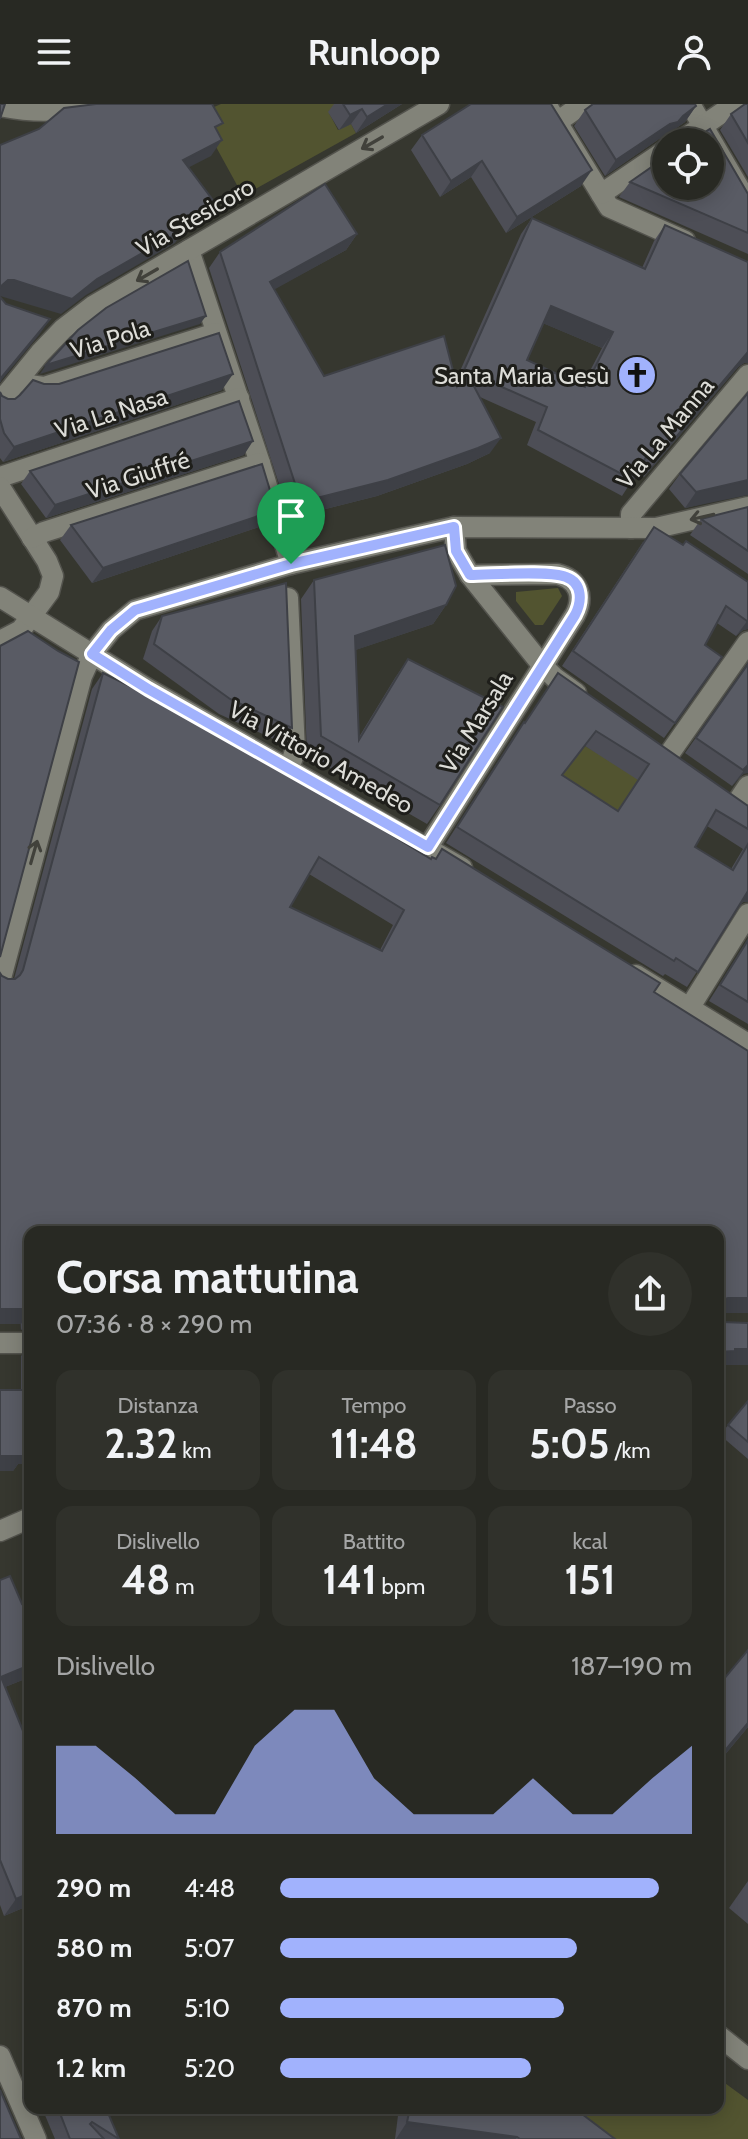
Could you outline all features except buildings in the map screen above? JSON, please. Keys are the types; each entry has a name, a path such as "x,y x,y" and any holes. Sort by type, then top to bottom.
{"street":[{"path":"6,107 56,112 100,104"},
{"name":"Via Stesicoro","path":"0,402 63,329 93,306 439,104"},
{"path":"583,104 552,113 609,207 706,250"},
{"path":"690,104 748,203"},
{"path":"700,128 735,104"},
{"path":"601,194 652,159"},
{"path":"189,250 291,564"},
{"path":"38,321 63,329"},
{"name":"Via Pola","path":"19,379 34,387 44,387 216,333"},
{"name":"Via La Manna","path":"631,528 631,514 748,375"},
{"name":"Via La Nasa","path":"0,477 239,398"},
{"name":"Via Giuffré","path":"32,538 260,463"},
{"path":"0,487 53,576 49,592 21,630 0,641"},
{"path":"0,982 82,676 92,654 111,630 135,610 291,564 454,527 656,528 748,507"},
{"path":"454,527 456,551 470,575 542,665 592,704"},
{"path":"656,528 682,546"},
{"name":"Via Marsala","path":"428,847 581,600 572,580 557,574 470,575"},
{"name":"Via Vittorio Amedeo","path":"0,597 148,689 483,881"},
{"path":"288,598 295,751 289,769"},
{"path":"667,757 748,642"},
{"path":"736,805 748,786"},
{"path":"0,899 23,892"},
{"path":"690,1007 748,914"},
{"path":"618,964 748,1044"},
{"path":"0,1343 24,1343"},
{"path":"0,1531 24,1521"},
{"path":"724,2040 748,2059"},
{"path":"0,2056 24,2111"},
{"path":"25,2114 36,2139"}],"green space":[{"path":"221,104 341,104 329,113 338,130 351,124 356,133 243,196 198,114"},
{"path":"558,588 562,596 543,625 535,625 516,601 516,592"},
{"path":"585,746 646,780 623,814 542,785"},
{"path":"724,2082 748,2100 748,2139 602,2139 570,2114 724,2114"}],"place":[{"name":"Santa Maria Gesù","path":"637,375"}],"route":[{"path":"454,527 456,551 470,575 557,574 566,576 577,586 581,600 575,615 428,847 148,689 92,654 111,630 135,610 291,564 454,527"}]}
